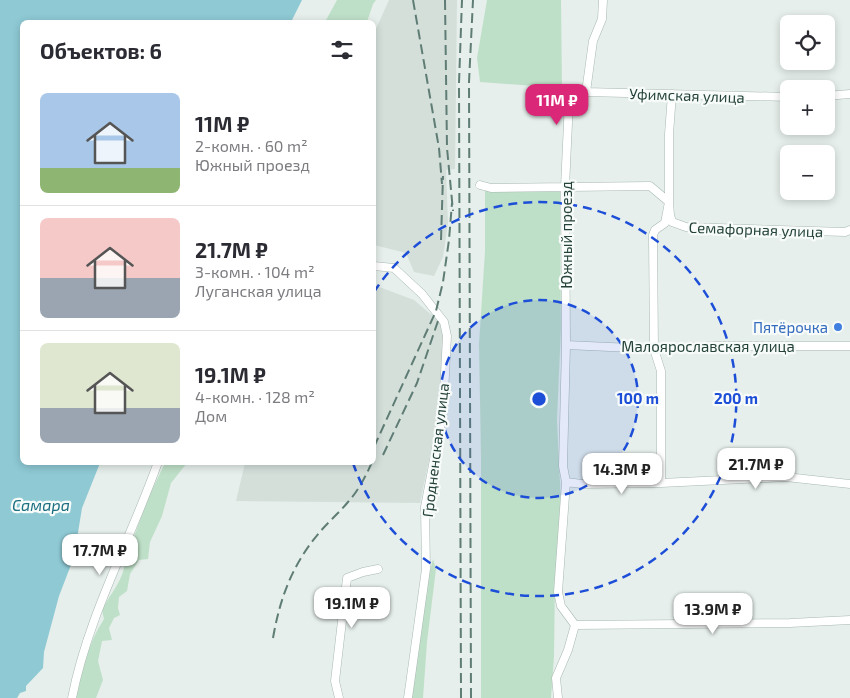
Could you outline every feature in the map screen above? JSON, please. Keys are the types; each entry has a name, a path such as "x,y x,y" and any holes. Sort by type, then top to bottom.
{"street":[{"path":"586,92 593,41 602,18 603,0"},
{"name":"Уфимская улица","path":"586,92 780,97"},
{"name":"Южный проезд","path":"575,625 561,606 558,592 566,482 563,466 566,345 565,187 569,102 576,93 586,92"},
{"path":"661,483 661,371 654,348 653,235 665,223 669,202 669,134 672,94"},
{"path":"835,95 850,94"},
{"path":"480,185 491,188 650,186 669,202"},
{"name":"Семафорная улица","path":"669,202 672,222 686,227 845,232 850,230"},
{"name":"Гродненская улица","path":"376,266 394,268 422,294 444,322 447,336 443,412 425,507 426,569 408,698"},
{"name":"Малоярославская улица","path":"566,345 654,348 850,346"},
{"path":"72,698 76,675 96,617 157,465"},
{"path":"566,482 582,484 661,483 786,477 850,484"},
{"path":"339,698 335,681 347,578 378,569"},
{"path":"558,698 556,678 568,650 575,625 790,623 850,620"}],"shaded area":[{"path":"389,0 457,0 455,169 446,170 448,223 443,257 434,276 414,272 406,253 376,246 376,29"},
{"path":"376,286 414,300 440,322 443,339 440,407 420,503 236,501 245,465 376,465"}],"green space":[{"path":"337,0 376,0 368,20 326,20"},
{"path":"487,0 561,0 562,88 480,82 477,58"},
{"path":"485,189 560,190 561,328 557,420 561,503 555,580 554,656 551,698 481,698 479,344 485,251"},
{"path":"164,465 185,465 171,483 162,516 150,542 148,559 139,560 130,574 127,591 119,597 118,608 120,615 114,618 109,628 112,640 102,641 98,661 103,680 96,698 76,698 90,647 104,619 102,610 122,574 149,496"},
{"path":"433,559 436,569 427,642 423,698 412,698 428,579"}],"water":[{"name":"Самара","path":"0,0 302,0 292,20 20,20 20,465 99,465 82,508 74,557 59,596 44,652 43,668 26,686 26,691 20,693 17,698 0,698"}],"railway":[{"path":"413,0 439,148 442,184"},
{"path":"445,0 447,148 453,211"},
{"path":"461,698 459,83 462,0"},
{"path":"471,698 469,82 473,0"},
{"path":"441,240 443,176"},
{"path":"376,443 436,311 443,282 452,203"},
{"path":"383,455 417,383 439,318"},
{"path":"273,638 279,609 288,582 301,557 319,533 355,493 370,465"}],"place":[{"name":"Пятёрочка","path":"838,327"}]}
